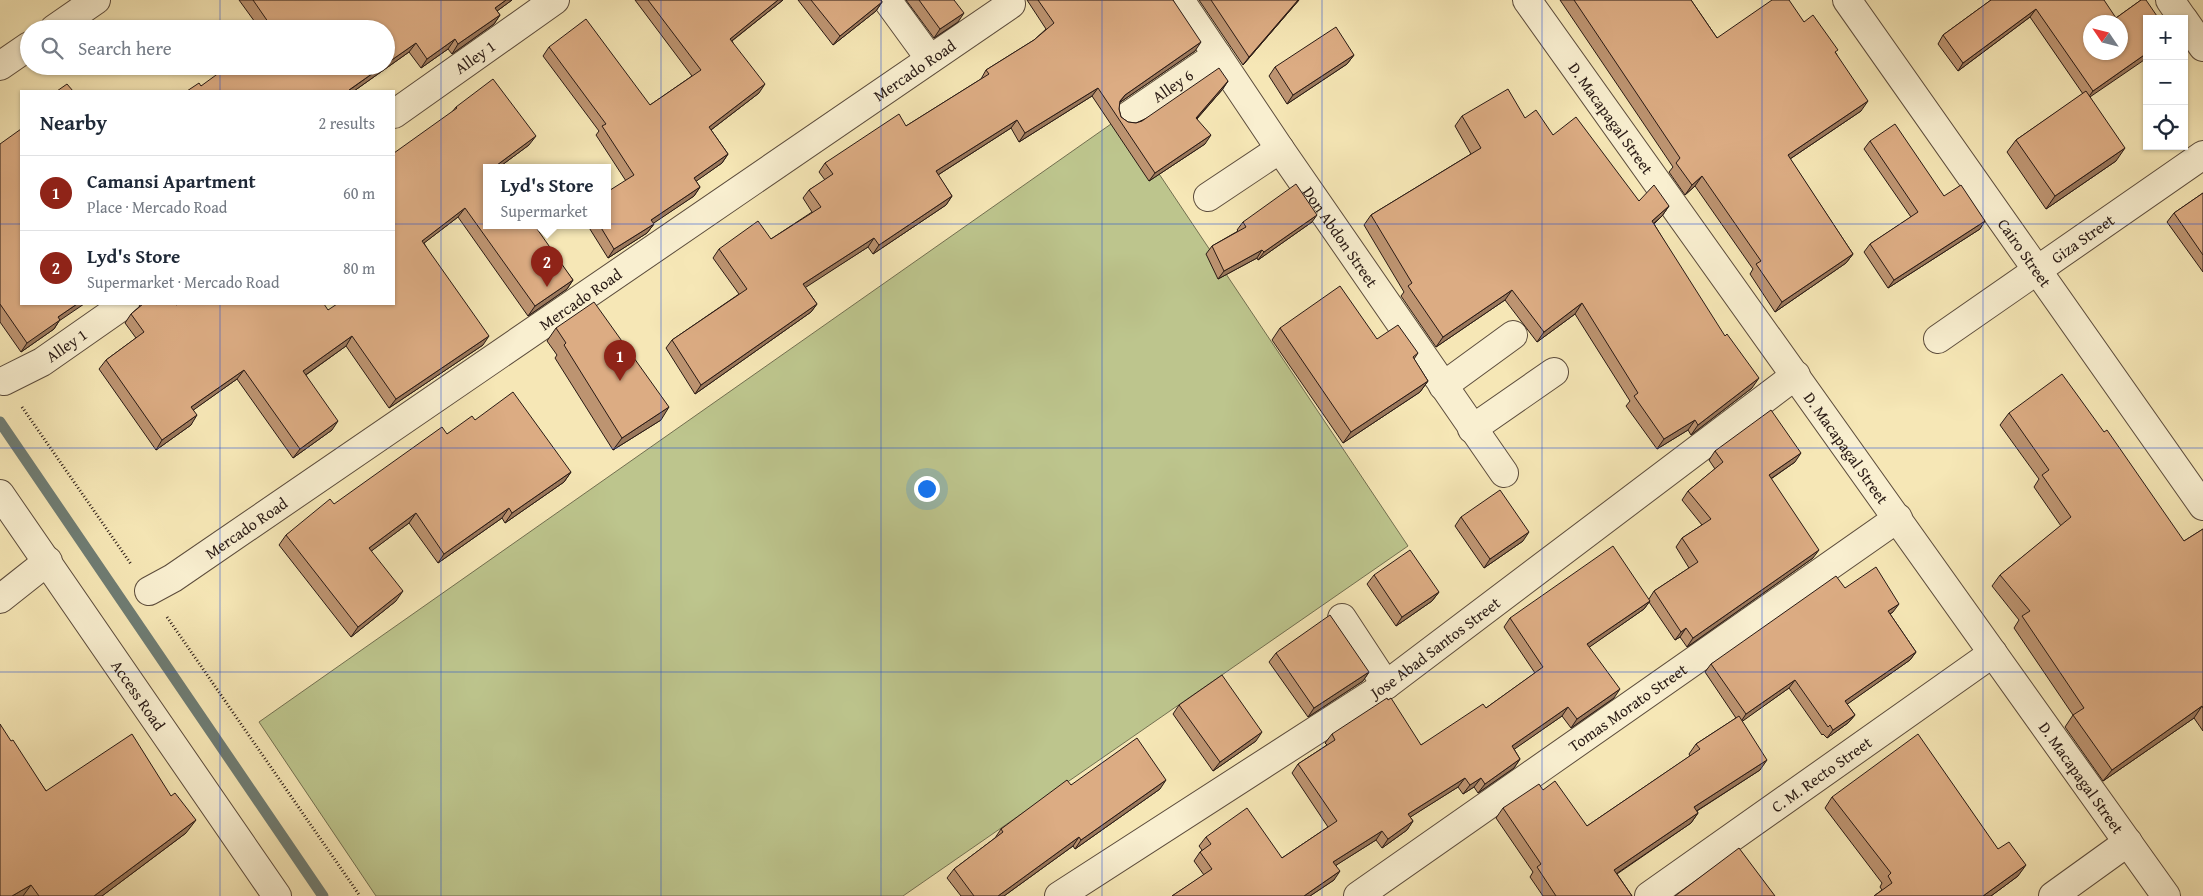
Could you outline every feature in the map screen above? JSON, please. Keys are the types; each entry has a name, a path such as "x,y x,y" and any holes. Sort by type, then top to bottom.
{"street":[{"path":"67,20 96,0"},
{"name":"Alley 1","path":"395,113 555,0"},
{"path":"887,0 930,60"},
{"name":"Don Abdon Street","path":"1180,0 1280,149 1504,473"},
{"name":"D. Macapagal Street","path":"1528,0 2166,896"},
{"name":"Cairo Street","path":"1847,0 2203,506"},
{"path":"2170,0 2181,15"},
{"name":"Mercado Road","path":"149,591 173,578 1010,4"},
{"path":"2188,25 2203,47"},
{"path":"0,66 20,52"},
{"name":"Alley 6","path":"1128,116 1216,55"},
{"path":"1208,197 1280,149"},
{"name":"Giza Street","path":"1938,339 2203,154"},
{"name":"Alley 1","path":"4,381 42,362 124,305"},
{"path":"1443,386 1513,335"},
{"path":"1472,429 1554,372"},
{"name":"Jose Abad Santos Street","path":"1059,896 1386,685 1796,375"},
{"name":"Access Road","path":"0,494 48,561 277,896"},
{"name":"Tomas Morato Street","path":"1358,896 1898,518"},
{"path":"0,599 48,561"},
{"path":"1342,618 1386,685"},
{"name":"C. M. Recto Street","path":"1649,896 1993,653"},
{"path":"2053,896 2128,842"}],"path":[{"path":"4,381 360,896"}],"green space":[{"path":"1121,117 1408,546 903,896 376,896 259,722"}],"building":[{"path":"253,0 506,0 495,8 500,15 458,44 455,39 427,59 416,43 395,58 395,20 267,20"},
{"path":"648,0 778,0 730,39 765,84 709,127 728,154 694,178 700,187 651,220 654,224 614,249 602,229 611,229 611,189 634,175 602,126 606,124 549,47 586,19 650,105 701,70"},
{"path":"811,0 881,0 882,2 840,36"},
{"path":"919,0 954,0 964,13 940,29"},
{"path":"1038,0 1173,0 1201,42 1125,95 1120,101 1121,117 1128,122 1136,123 1142,121 1219,68 1228,81 1196,118 1211,135 1155,173 1098,88 1025,133 1017,120 936,171 952,196 879,245 874,238 803,284 817,304 701,385 672,340 747,289 719,249 758,221 771,239 821,207 809,190 833,174 825,163 899,114 906,126 989,74 986,70 1034,40 1054,23"},
{"path":"1211,0 1298,0 1249,57"},
{"path":"1574,0 1691,0 1717,38 1772,0 1789,0 1804,22 1813,15 1838,50 1835,52 1868,101 1788,155 1853,254 1782,302 1756,264 1761,261 1702,176 1692,185 1676,163 1680,158"},
{"path":"1991,0 2104,0 2114,15 2083,15 2083,60 2128,60 2128,15 2120,15 2141,0 2146,0 2156,15 2143,15 2143,56 2093,91 2036,9 1963,63 1943,35"},
{"path":"1336,27 1354,55 1293,95 1275,67"},
{"path":"216,75 370,75 349,90 188,90 199,83 201,86"},
{"path":"493,79 536,136 498,164 483,164 483,229 537,229 573,280 535,306 465,208 422,241 489,336 396,399 352,336 303,371 338,421 300,449 244,370 191,407 197,415 162,440 106,360 144,332 131,314 142,305 325,305 328,310 336,305 395,305 395,152"},
{"path":"67,84 72,90 58,90"},
{"path":"1508,89 1525,118 1536,110 1553,135 1576,117 1639,201 1654,185 1669,206 1652,221 1725,336 1727,334 1759,378 1698,425 1695,420 1664,439 1634,396 1638,393 1582,303 1544,332 1512,290 1443,337 1408,286 1412,283 1371,215 1481,148 1462,116"},
{"path":"2086,91 2125,148 2055,196 2016,140"},
{"path":"1895,124 1944,196 1961,185 1985,221 1894,280 1870,244 1918,212 1870,141"},
{"path":"20,130 20,305 76,305 58,317 60,320 27,343 0,304 0,144"},
{"path":"1296,184 1317,215 1264,252 1262,250 1224,271 1212,246 1246,227 1243,222"},
{"path":"2203,193 2203,255 2174,213"},
{"path":"1340,286 1377,339 1398,325 1418,353 1413,357 1428,381 1351,432 1280,328"},
{"path":"594,302 669,407 622,438 564,345 566,343 556,328"},
{"path":"2062,374 2104,432 2107,430 2184,541 2203,529 2203,708 2202,706 2112,770 2073,715 2084,708 2022,616 2030,611 2000,575 2071,517 2042,475 2049,470 2009,413"},
{"path":"513,392 571,472 512,513 509,508 444,554 416,513 369,548 403,591 358,627 286,535 330,499 334,504 442,427 447,434 472,416 475,420"},
{"path":"1771,410 1801,453 1769,475 1819,550 1693,638 1686,628 1681,632 1654,591 1698,562 1682,538 1711,519 1688,491 1723,462 1715,451"},
{"path":"1500,490 1529,532 1490,559 1461,517"},
{"path":"1613,546 1650,601 1587,644 1620,689 1577,719 1568,707 1512,746 1520,759 1485,784 1481,778 1470,785 1465,778 1408,814 1413,821 1388,839 1382,831 1333,862 1340,871 1304,896 1172,896 1212,869 1200,852 1211,844 1206,837 1247,808 1282,858 1337,821 1298,764 1335,740 1332,734 1387,698 1388,700 1391,698 1421,745 1483,704 1486,708 1543,667 1510,618"},
{"path":"1410,550 1439,592 1402,617 1374,575"},
{"path":"1876,567 1899,604 1888,611 1916,652 1845,701 1855,715 1833,730 1830,725 1828,727 1795,680 1746,714 1711,664 1836,576 1845,588"},
{"path":"1330,615 1369,672 1314,708 1276,653"},
{"path":"1222,675 1262,732 1220,762 1179,705"},
{"path":"1739,716 1767,760 1694,807 1698,813 1614,870 1632,896 1556,896 1537,867 1541,864 1503,808 1539,784 1543,790 1555,781 1587,826 1700,749 1696,744"},
{"path":"0,724 11,741 13,740 46,791 132,734 171,796 175,793 196,820 94,896 39,896 31,885 12,896 0,896"},
{"path":"1918,734 1998,849 2009,842 2026,865 1983,896 1874,896 1892,883 1888,876 1891,873 1832,797"},
{"path":"1137,738 1166,780 1081,840 1079,837 998,896 974,896 954,869 1003,832 1001,829 1067,780 1071,785"},
{"path":"1739,848 1775,896 1675,896"}],"waterway":[{"path":"0,422 323,896"}],"place":[{"name":"Lyd's Store","path":"547,287"},
{"name":"Camansi Apartment","path":"620,381"}]}
